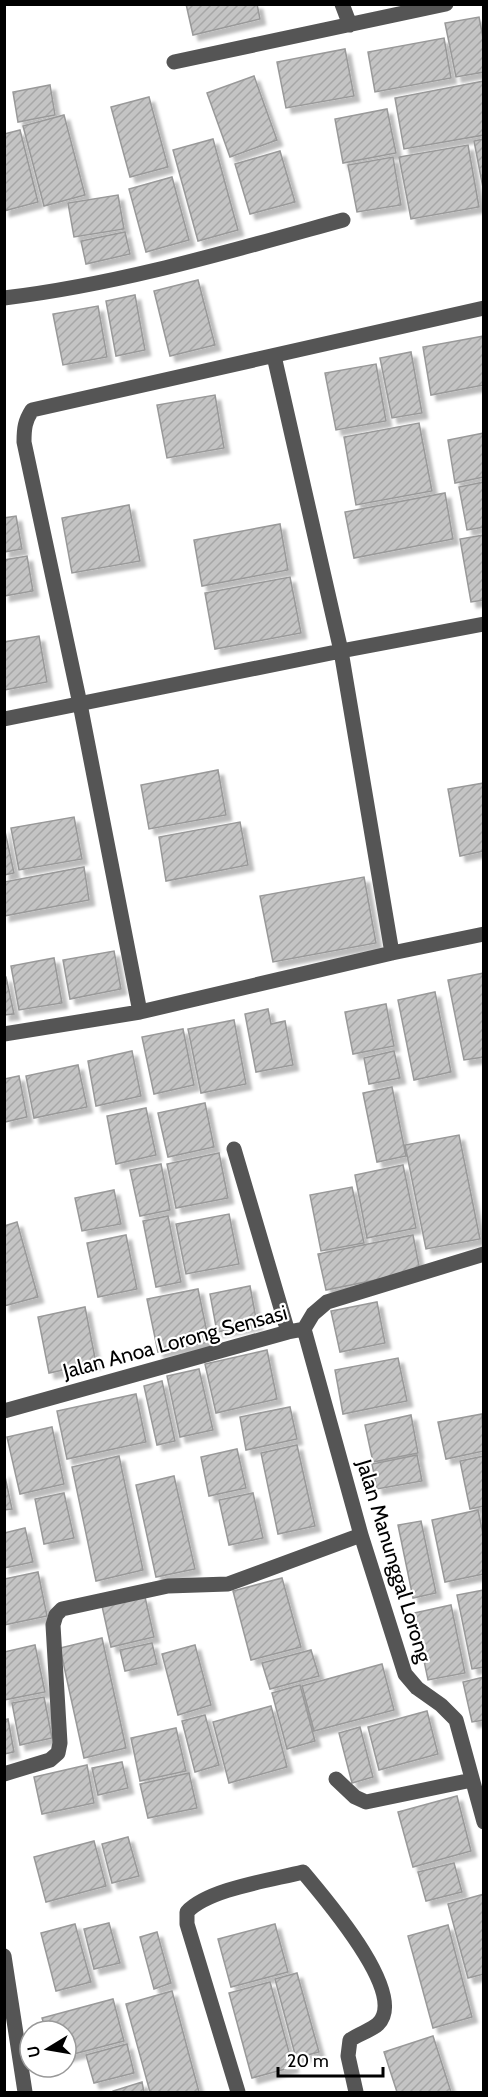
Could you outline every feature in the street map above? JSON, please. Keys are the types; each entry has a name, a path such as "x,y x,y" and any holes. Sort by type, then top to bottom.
{"street":[{"path":"342,4 350,25"},
{"path":"174,62 446,4"},
{"path":"4,298 57,292 168,268 343,220"},
{"path":"140,1012 80,704 24,442 24,426 27,419 32,410 483,308"},
{"path":"274,356 341,651 392,953"},
{"path":"4,719 483,624"},
{"path":"4,1034 140,1012 483,934"},
{"path":"234,1149 288,1332"},
{"name":"Jalan Anoa Lorong Sensasi","path":"4,1411 304,1329 313,1314 327,1302 483,1254"},
{"name":"Jalan Manunggal Lorong","path":"304,1329 361,1535 405,1674 417,1688 441,1705 456,1720 482,1812"},
{"path":"4,1774 50,1760 58,1753 60,1743 53,1625 56,1615 62,1609 168,1586 228,1584 361,1535"},
{"path":"336,1779 355,1797 366,1802 472,1780"},
{"path":"238,2092 187,1924 187,1912 193,1905 218,1893 303,1872 362,1948 376,1976 384,2001 384,2013 378,2024 350,2040 348,2056 356,2092"},
{"path":"4,1956 25,2092"}],"building":[{"path":"186,4 257,4 260,19 193,35"},
{"path":"479,17 484,43 484,72 456,77 445,23"},
{"path":"444,38 451,78 375,92 368,52"},
{"path":"345,49 354,96 286,108 277,62"},
{"path":"254,76 277,140 230,157 207,93"},
{"path":"484,81 484,135 404,149 395,98"},
{"path":"50,85 55,115 18,122 13,92"},
{"path":"149,97 168,167 130,177 111,107"},
{"path":"387,109 396,153 343,163 335,119"},
{"path":"64,115 85,195 44,206 23,126"},
{"path":"20,130 38,202 4,211 4,134"},
{"path":"213,139 238,230 198,241 173,150"},
{"path":"484,139 484,193 474,141"},
{"path":"468,145 479,207 411,219 399,157"},
{"path":"280,151 295,202 250,214 235,164"},
{"path":"393,157 401,205 357,212 348,165"},
{"path":"172,177 189,240 146,252 129,189"},
{"path":"118,195 124,229 74,237 68,203"},
{"path":"125,232 130,254 86,264 81,241"},
{"path":"198,280 215,345 170,356 154,291"},
{"path":"135,295 145,350 116,356 106,301"},
{"path":"98,306 107,357 63,365 53,314"},
{"path":"484,336 484,385 431,395 423,347"},
{"path":"411,352 422,413 392,418 380,358"},
{"path":"376,364 386,421 336,430 325,373"},
{"path":"215,395 224,448 167,458 157,405"},
{"path":"419,423 432,491 356,505 344,437"},
{"path":"484,433 484,477 455,483 448,440"},
{"path":"484,482 484,527 467,530 459,487"},
{"path":"445,493 453,539 354,558 345,512"},
{"path":"129,505 140,561 72,573 62,518"},
{"path":"16,516 22,549 4,552 4,518"},
{"path":"280,524 288,570 202,586 194,540"},
{"path":"484,535 484,600 471,602 460,539"},
{"path":"27,556 33,591 4,596 4,560"},
{"path":"290,577 301,633 215,649 205,593"},
{"path":"39,636 47,682 4,690 4,642"},
{"path":"218,770 226,815 149,829 141,785"},
{"path":"484,783 484,851 460,856 448,789"},
{"path":"74,817 82,859 19,870 11,828"},
{"path":"240,822 248,865 166,881 159,837"},
{"path":"4,827 14,873 4,875"},
{"path":"84,867 89,900 4,916 4,882"},
{"path":"364,877 376,943 273,962 260,896"},
{"path":"114,951 121,989 70,999 63,960"},
{"path":"54,958 62,1003 19,1010 11,966"},
{"path":"484,973 484,1057 464,1060 448,980"},
{"path":"4,977 6,977 14,1014 4,1015"},
{"path":"435,992 451,1072 414,1080 398,1000"},
{"path":"386,1004 394,1046 353,1054 345,1012"},
{"path":"268,1009 271,1024 285,1021 293,1065 256,1072 245,1014"},
{"path":"234,1020 246,1084 201,1093 188,1029"},
{"path":"183,1029 194,1085 154,1094 142,1037"},
{"path":"132,1051 141,1096 96,1106 88,1061"},
{"path":"394,1051 400,1078 369,1084 364,1058"},
{"path":"78,1065 87,1107 34,1118 26,1076"},
{"path":"19,1076 27,1117 5,1122 4,1079"},
{"path":"392,1087 406,1156 377,1162 363,1093"},
{"path":"205,1103 214,1147 168,1157 158,1113"},
{"path":"146,1108 156,1155 116,1164 107,1116"},
{"path":"459,1135 480,1239 426,1249 405,1145"},
{"path":"219,1153 228,1198 176,1208 167,1164"},
{"path":"161,1164 170,1210 140,1216 130,1170"},
{"path":"403,1165 416,1228 367,1238 355,1175"},
{"path":"352,1187 364,1243 321,1251 310,1195"},
{"path":"114,1190 121,1224 82,1231 75,1198"},
{"path":"229,1214 239,1264 186,1274 176,1224"},
{"path":"168,1216 181,1282 156,1287 143,1221"},
{"path":"17,1222 38,1297 4,1306 4,1226"},
{"path":"126,1235 137,1289 98,1297 87,1243"},
{"path":"413,1235 420,1271 326,1290 318,1254"},
{"path":"250,1286 257,1324 217,1332 210,1294"},
{"path":"198,1289 209,1342 158,1352 147,1299"},
{"path":"377,1302 385,1343 340,1352 331,1311"},
{"path":"85,1307 96,1363 49,1373 38,1317"},
{"path":"267,1350 277,1399 216,1413 205,1364"},
{"path":"398,1358 407,1401 343,1414 335,1370"},
{"path":"199,1369 213,1430 180,1437 167,1376"},
{"path":"162,1381 175,1441 157,1445 144,1386"},
{"path":"136,1394 146,1442 67,1459 57,1411"},
{"path":"290,1407 297,1439 246,1450 240,1417"},
{"path":"482,1414 484,1451 446,1459 438,1422"},
{"path":"411,1415 418,1453 373,1462 365,1425"},
{"path":"52,1427 64,1484 20,1494 7,1437"},
{"path":"297,1445 315,1526 278,1534 261,1453"},
{"path":"237,1449 246,1488 209,1496 201,1457"},
{"path":"417,1455 422,1481 377,1489 372,1464"},
{"path":"119,1456 143,1570 96,1581 72,1467"},
{"path":"484,1456 484,1506 470,1509 460,1461"},
{"path":"4,1472 12,1509 4,1510"},
{"path":"174,1476 195,1569 156,1577 136,1485"},
{"path":"64,1493 74,1538 44,1544 35,1499"},
{"path":"253,1493 263,1538 229,1545 219,1500"},
{"path":"478,1510 484,1539 484,1574 445,1582 432,1520"},
{"path":"421,1521 436,1593 413,1598 398,1525"},
{"path":"25,1528 33,1562 4,1568 4,1533"},
{"path":"38,1572 47,1616 4,1625 4,1579"},
{"path":"282,1578 301,1647 251,1660 233,1591"},
{"path":"484,1590 484,1667 472,1669 457,1595"},
{"path":"145,1597 154,1637 111,1647 102,1606"},
{"path":"451,1605 465,1673 428,1680 414,1613"},
{"path":"102,1638 126,1748 84,1758 60,1648"},
{"path":"152,1643 157,1664 125,1671 120,1650"},
{"path":"35,1645 45,1692 4,1700 4,1652"},
{"path":"195,1645 211,1705 178,1715 162,1654"},
{"path":"311,1650 319,1676 270,1689 262,1663"},
{"path":"382,1664 394,1710 314,1731 302,1686"},
{"path":"484,1677 484,1720 472,1722 463,1682"},
{"path":"300,1685 315,1741 287,1749 272,1693"},
{"path":"44,1697 52,1738 20,1745 12,1703"},
{"path":"271,1706 287,1767 229,1783 213,1722"},
{"path":"427,1711 438,1754 379,1770 368,1727"},
{"path":"205,1715 219,1765 195,1772 182,1721"},
{"path":"8,1719 14,1752 4,1754 4,1720"},
{"path":"360,1727 373,1777 352,1783 339,1733"},
{"path":"176,1728 186,1771 140,1781 131,1738"},
{"path":"122,1762 128,1788 98,1795 92,1768"},
{"path":"87,1765 94,1803 42,1814 34,1777"},
{"path":"189,1773 197,1808 148,1818 140,1784"},
{"path":"457,1796 471,1851 413,1867 398,1812"},
{"path":"128,1837 139,1876 112,1883 102,1844"},
{"path":"94,1841 106,1886 46,1902 34,1857"},
{"path":"454,1863 462,1892 426,1901 418,1872"},
{"path":"484,1894 484,1974 468,1978 448,1904"},
{"path":"109,1923 120,1963 94,1969 84,1929"},
{"path":"75,1924 91,1982 56,1991 41,1933"},
{"path":"275,1924 288,1972 231,1987 218,1939"},
{"path":"448,1925 472,2017 433,2028 408,1936"},
{"path":"157,1932 171,1983 154,1989 140,1937"},
{"path":"297,1973 319,2052 296,2058 275,1979"},
{"path":"270,1982 293,2067 252,2078 229,1993"},
{"path":"172,1991 199,2092 150,2092 126,2004"},
{"path":"113,1999 124,2041 78,2053 78,2019 42,2018"},
{"path":"433,2036 451,2092 397,2092 384,2052"},
{"path":"127,2044 134,2073 94,2083 86,2055"},
{"path":"142,2082 144,2092 113,2092 113,2091"}]}
